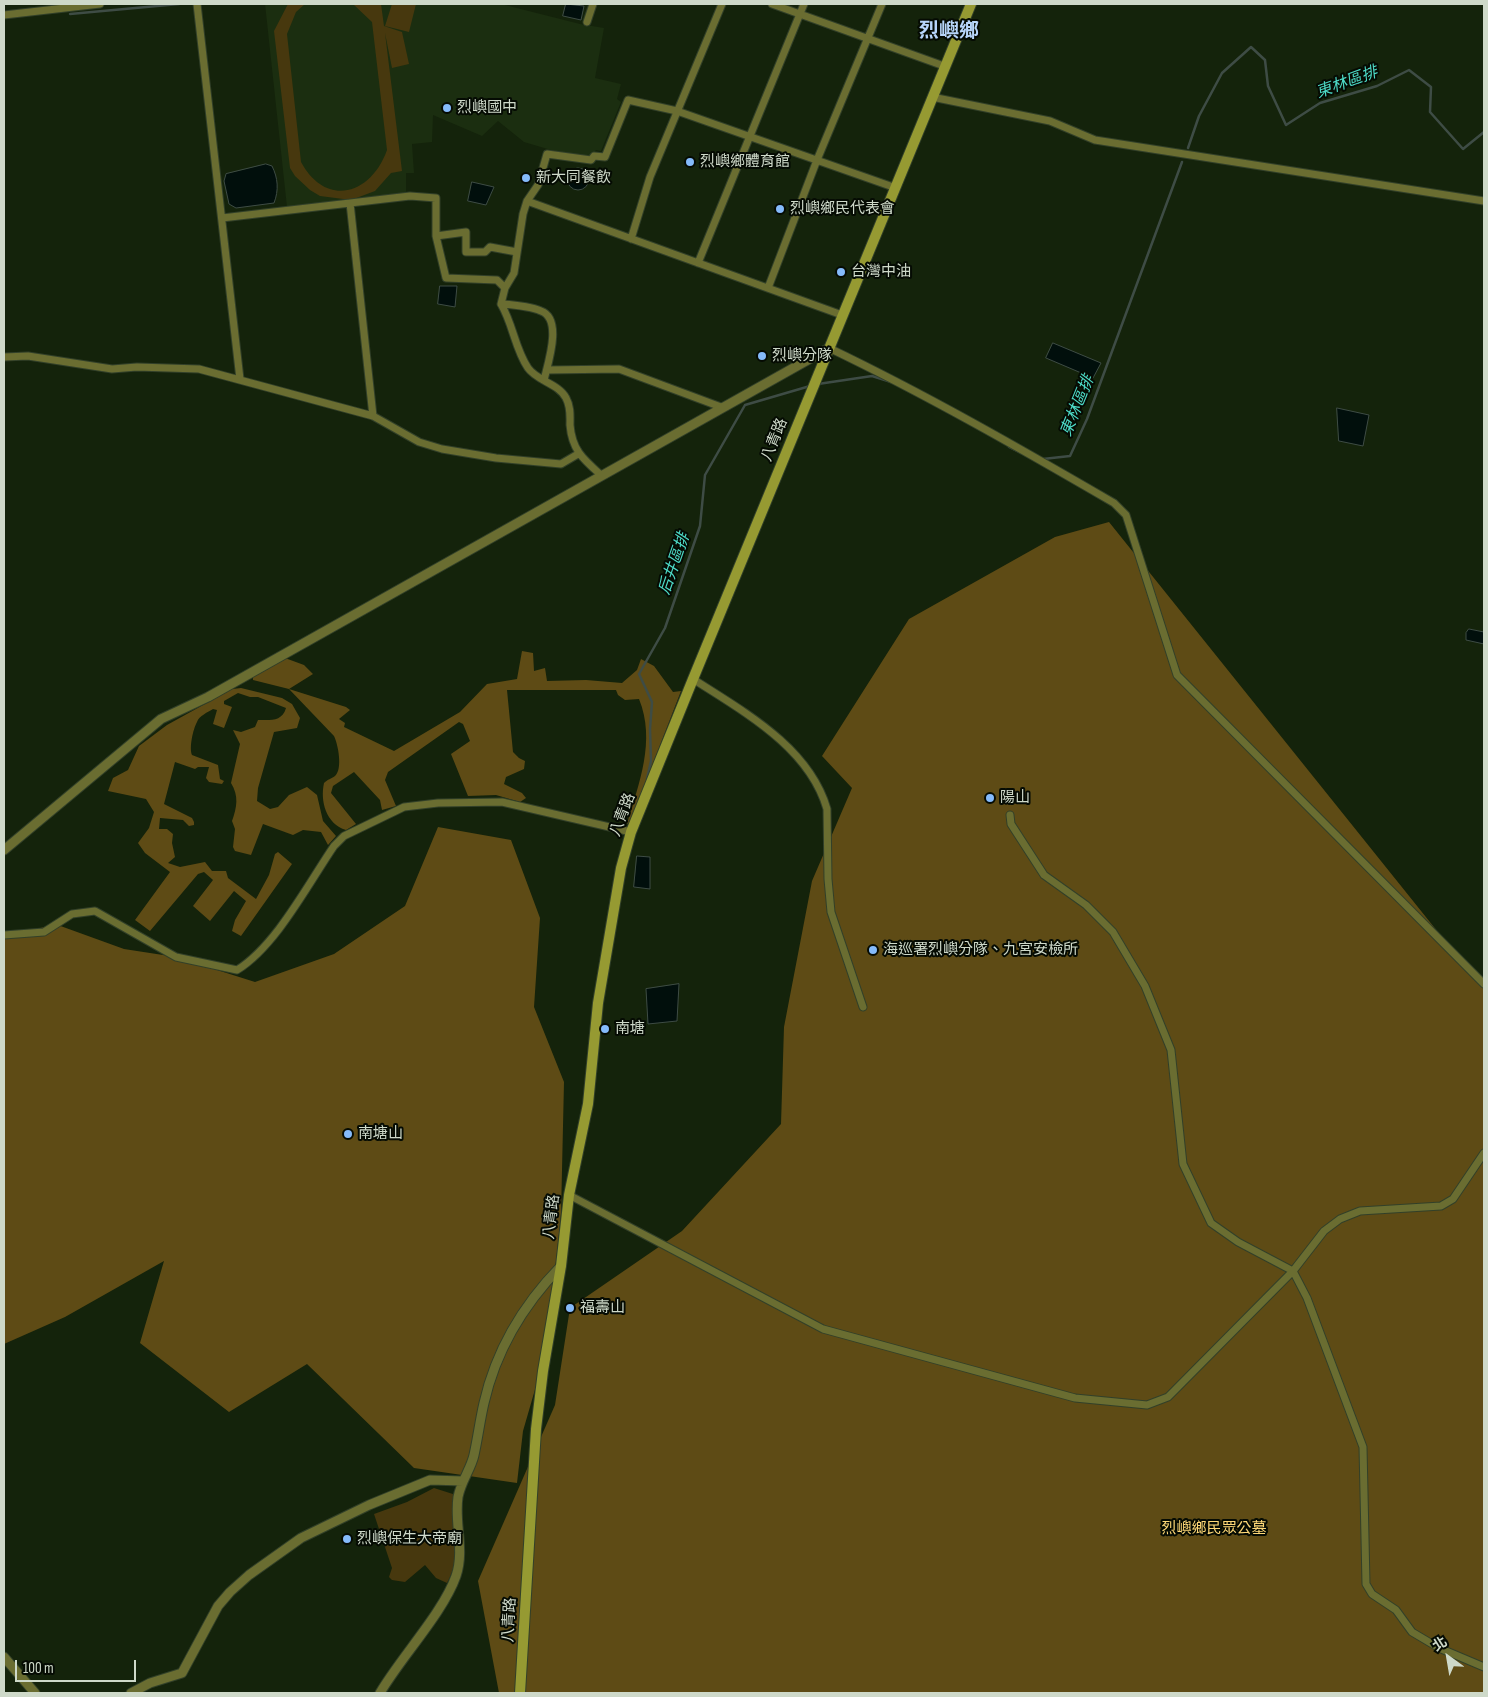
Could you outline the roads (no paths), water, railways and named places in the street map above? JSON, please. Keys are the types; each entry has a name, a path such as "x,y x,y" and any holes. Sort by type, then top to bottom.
{"main road":[{"name":"八青路","path":"520,1693 536,1429 543,1370 561,1266 569,1195 588,1104 598,1003 620,868 631,832 693,679 896,188 944,66 972,4"}],"street":[{"path":"4,15 100,4"},
{"path":"587,22 593,4"},
{"path":"631,239 650,176 722,4"},
{"path":"772,4 944,66"},
{"path":"698,262 748,136 804,4"},
{"path":"768,288 816,160 882,4"},
{"path":"197,5 240,379"},
{"path":"932,97 1050,120 1095,140 1484,202"},
{"path":"601,474 578,454 571,432 570,408 566,397 528,368 516,342 511,321 501,304 505,288 514,273 527,201 538,185 548,154 591,160 594,156 605,157 628,100 677,111 896,188"},
{"path":"222,218 410,196 436,198 436,236 446,278 496,280 505,288"},
{"path":"527,201 842,315"},
{"path":"350,203 373,416"},
{"path":"436,236 466,232 466,252 485,252 490,247 517,252"},
{"path":"501,304 542,311 550,318 554,334 544,380"},
{"path":"4,850 161,719 208,697 601,474 829,348 890,378 1004,439 1114,503 1126,515 1176,675 1484,984"},
{"path":"4,357 28,356 112,369 137,367 199,369 373,416 419,442 442,450 496,458 561,464 578,454"},
{"path":"547,370 619,369 721,407"},
{"path":"693,679 764,724 793,753 813,778 825,800 827,809 828,879 831,912 863,1007"},
{"path":"4,935 44,932 72,914 96,911 176,957 237,970 250,962 268,942 334,846 344,836 404,807 438,803 502,802 631,832"},
{"path":"1010,815 1011,824 1044,874 1086,905 1113,932 1145,986 1171,1050 1183,1164 1211,1223 1238,1242 1293,1271 1307,1298 1363,1447 1366,1584 1372,1594 1396,1610 1412,1632 1439,1648 1484,1667"},
{"path":"569,1195 823,1329 1075,1398 1147,1405 1168,1397 1293,1271 1324,1230 1340,1219 1360,1211 1441,1206 1453,1198 1484,1153"},
{"path":"380,1693 447,1596 456,1575 460,1551 458,1498 463,1481 474,1458 484,1402 491,1380 513,1326 544,1284 561,1266"},
{"path":"131,1693 150,1683 182,1673 218,1606 224,1599 249,1575 301,1538 369,1505 430,1480 463,1481"},
{"path":"4,1658 35,1693"}],"waterway":[{"path":"70,14 179,4"},
{"name":"東林區排","path":"1188,148 1199,116 1222,73 1251,47 1265,60 1268,86 1286,125 1320,103 1377,86 1409,70 1431,87 1430,112 1463,149 1484,132"},
{"name":"東林區排","path":"1043,459 1070,456 1087,419 1182,162"},
{"name":"東林區排","path":"818,384 872,376 891,382"},
{"name":"后井區排","path":"647,779 651,761 650,729 652,702 639,674 665,628 700,526 705,475 745,405 810,386"},
{"name":"東林區排","path":"1009,447 1033,459"}],"place":[{"name":"烈嶼國中","path":"447,108"},
{"name":"烈嶼鄉體育館","path":"690,162"},
{"name":"新大同餐飲","path":"526,178"},
{"name":"烈嶼鄉民代表會","path":"780,209"},
{"name":"台灣中油","path":"841,272"},
{"name":"烈嶼分隊","path":"762,356"},
{"name":"陽山","path":"990,798"},
{"name":"海巡署烈嶼分隊、九宮安檢所","path":"873,950"},
{"name":"南塘","path":"605,1029"},
{"name":"南塘山","path":"348,1134"},
{"name":"福壽山","path":"570,1308"},
{"name":"烈嶼保生大帝廟","path":"347,1539"}],"district":[{"name":"烈嶼鄉","path":"949,32"}],"park label":[{"name":"烈嶼鄉民眾公墓","path":"1214,1529"}]}
